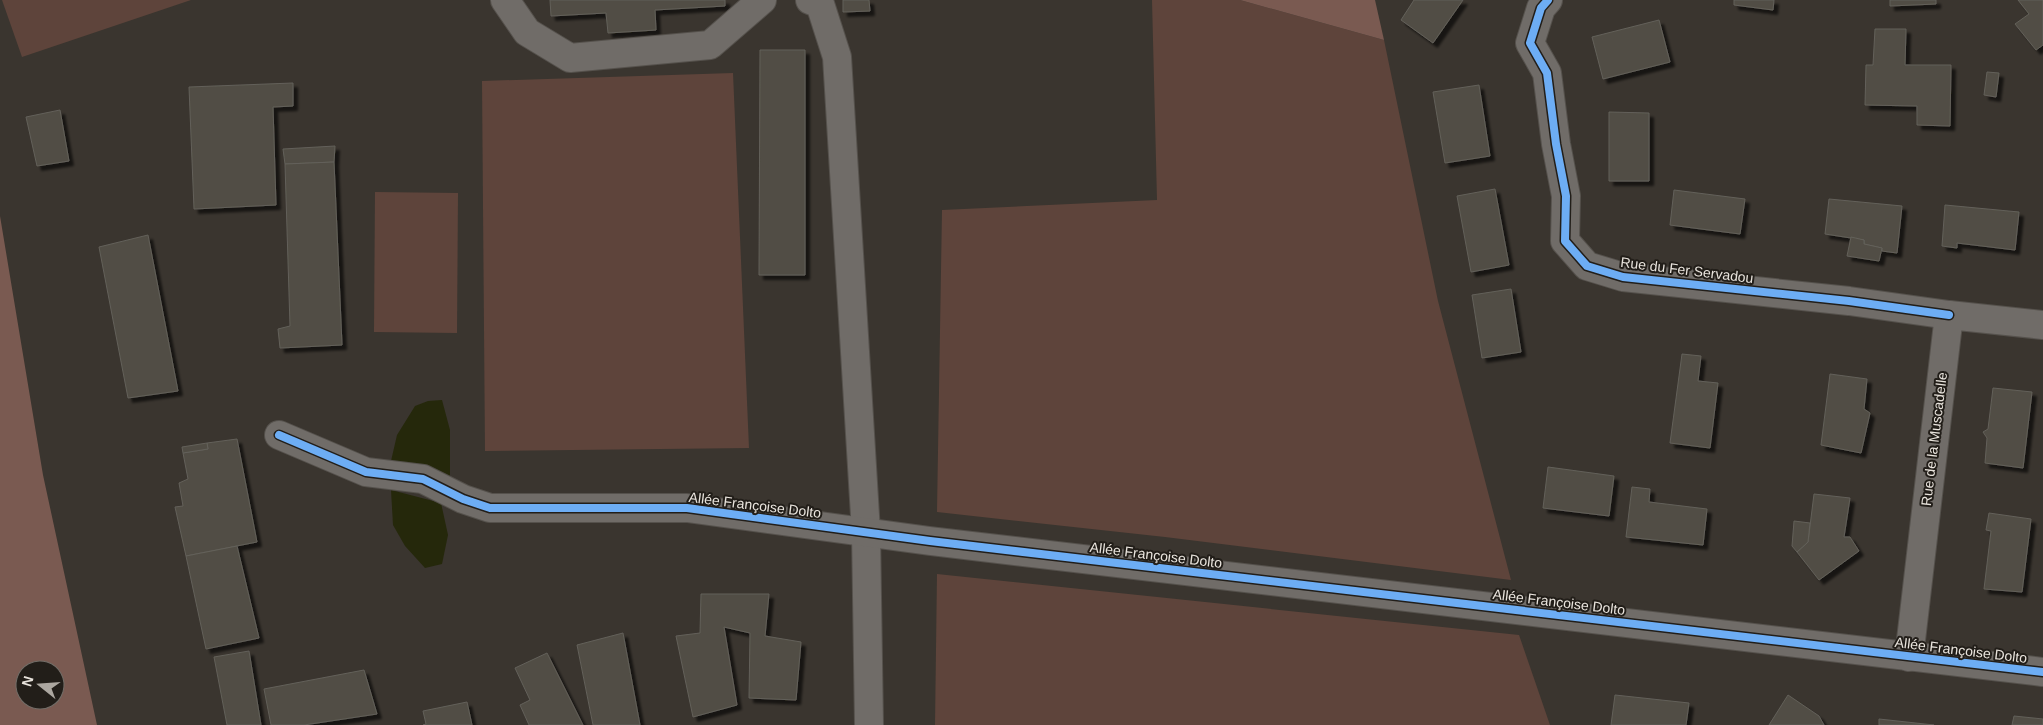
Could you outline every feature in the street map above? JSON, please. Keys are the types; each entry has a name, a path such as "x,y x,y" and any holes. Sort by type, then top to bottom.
{"street":[{"path":"505,0 527,32 570,58 710,45 762,0"},
{"path":"810,0 820,4 837,57 866,532 869,725"},
{"name":"Rue du Fer Servadou","path":"1548,0 1541,8 1530,43 1547,73 1556,144 1566,196 1565,241 1587,266 1623,277 1849,301 1949,315"},
{"path":"1949,315 2043,325"},
{"name":"Rue de la Muscadelle","path":"1910,657 1949,315"},
{"name":"Allée Françoise Dolto","path":"279,434 366,472 423,479 463,499 490,508 687,508 866,532 2043,672"}],"shaded area":[{"path":"2,0 191,0 22,57"},
{"path":"1152,0 1240,0 1384,40 1438,301 1511,580 1165,537 937,512 942,210 1157,200"},
{"path":"1240,0 1375,0 1384,40"},
{"path":"733,73 749,448 485,451 482,81"},
{"path":"375,192 458,193 457,333 374,332"},
{"path":"0,216 43,475 97,725 0,725"},
{"path":"442,400 450,430 450,477 421,465 391,461 397,435 415,406 428,401"},
{"path":"391,490 441,503 448,535 442,564 425,568 405,546 393,525"},
{"path":"937,574 1519,635 1550,725 935,725"}],"building":[{"path":"550,0 725,0 725,6 655,10 656,30 608,33 606,13 551,16"},
{"path":"843,0 869,0 870,11 843,12"},
{"path":"1414,0 1463,0 1433,43 1401,20"},
{"path":"1734,0 1774,0 1773,10 1734,5"},
{"path":"1890,0 1936,0 1936,4 1890,6"},
{"path":"2018,0 2043,0 2043,45 2036,50 2015,24 2029,14"},
{"path":"1659,20 1670,62 1603,79 1592,37"},
{"path":"1875,29 1906,29 1905,65 1951,65 1950,126 1917,125 1917,106 1865,105 1866,65 1873,65"},
{"path":"760,50 805,50 805,275 759,275"},
{"path":"1987,72 1999,73 1996,97 1984,95"},
{"path":"293,83 293,106 273,107 276,205 194,209 189,87"},
{"path":"1479,85 1490,156 1445,163 1433,92"},
{"path":"60,110 69,161 37,166 26,117"},
{"path":"1609,112 1649,113 1649,181 1609,181"},
{"path":"335,146 334,162 285,164 283,149"},
{"path":"334,162 342,345 280,348 278,329 290,326 285,164"},
{"path":"1495,189 1509,265 1471,272 1457,196"},
{"path":"1674,190 1745,199 1740,234 1670,225"},
{"path":"1829,199 1902,206 1897,253 1882,251 1882,248 1864,244 1864,240 1825,234"},
{"path":"1945,205 2019,212 2015,250 1957,243 1957,248 1942,246"},
{"path":"148,235 178,391 128,398 99,247"},
{"path":"1851,237 1864,240 1864,244 1882,248 1879,261 1847,256"},
{"path":"1511,289 1521,352 1482,358 1472,295"},
{"path":"1682,354 1701,356 1698,381 1718,383 1710,448 1670,443"},
{"path":"1830,374 1867,379 1864,409 1870,413 1861,453 1821,445"},
{"path":"1993,388 2032,392 2023,468 1985,463 1987,438 1983,432 1988,429"},
{"path":"237,439 257,542 186,556 175,507 183,506 179,483 188,479 183,453 208,449 207,443"},
{"path":"207,443 208,449 183,453 182,447"},
{"path":"1548,467 1614,476 1609,516 1543,508"},
{"path":"1632,487 1650,489 1649,502 1707,509 1703,545 1626,537"},
{"path":"1814,494 1850,498 1844,537 1850,537 1859,551 1819,580 1797,552 1808,542"},
{"path":"1989,513 2031,519 2022,592 1984,589 1991,531 1986,530"},
{"path":"1794,521 1810,523 1808,542 1797,552 1792,546"},
{"path":"237,546 259,638 206,649 186,556"},
{"path":"701,594 769,594 765,636 801,642 796,700 749,698 750,633 724,627 737,705 693,717 676,636 700,633"},
{"path":"623,633 640,725 593,725 577,645"},
{"path":"249,651 261,725 227,725 214,657"},
{"path":"547,653 583,725 529,725 520,705 530,700 515,668"},
{"path":"364,670 377,714 304,725 271,725 264,689"},
{"path":"1615,695 1689,703 1686,725 1611,725"},
{"path":"1788,695 1819,716 1824,725 1769,725"},
{"path":"467,702 472,725 423,725 426,724 423,711"},
{"path":"2014,716 2043,719 2043,725 2012,725"},
{"path":"1879,719 1934,725 1879,725"}],"cycle path":[{"path":"1548,0 1541,8 1530,43 1547,73 1556,144 1566,196 1565,241 1587,266 1623,277 1849,301 1949,315"},
{"path":"279,435 366,472 423,479 463,499 490,508 687,508 930,541 2043,672"}]}
